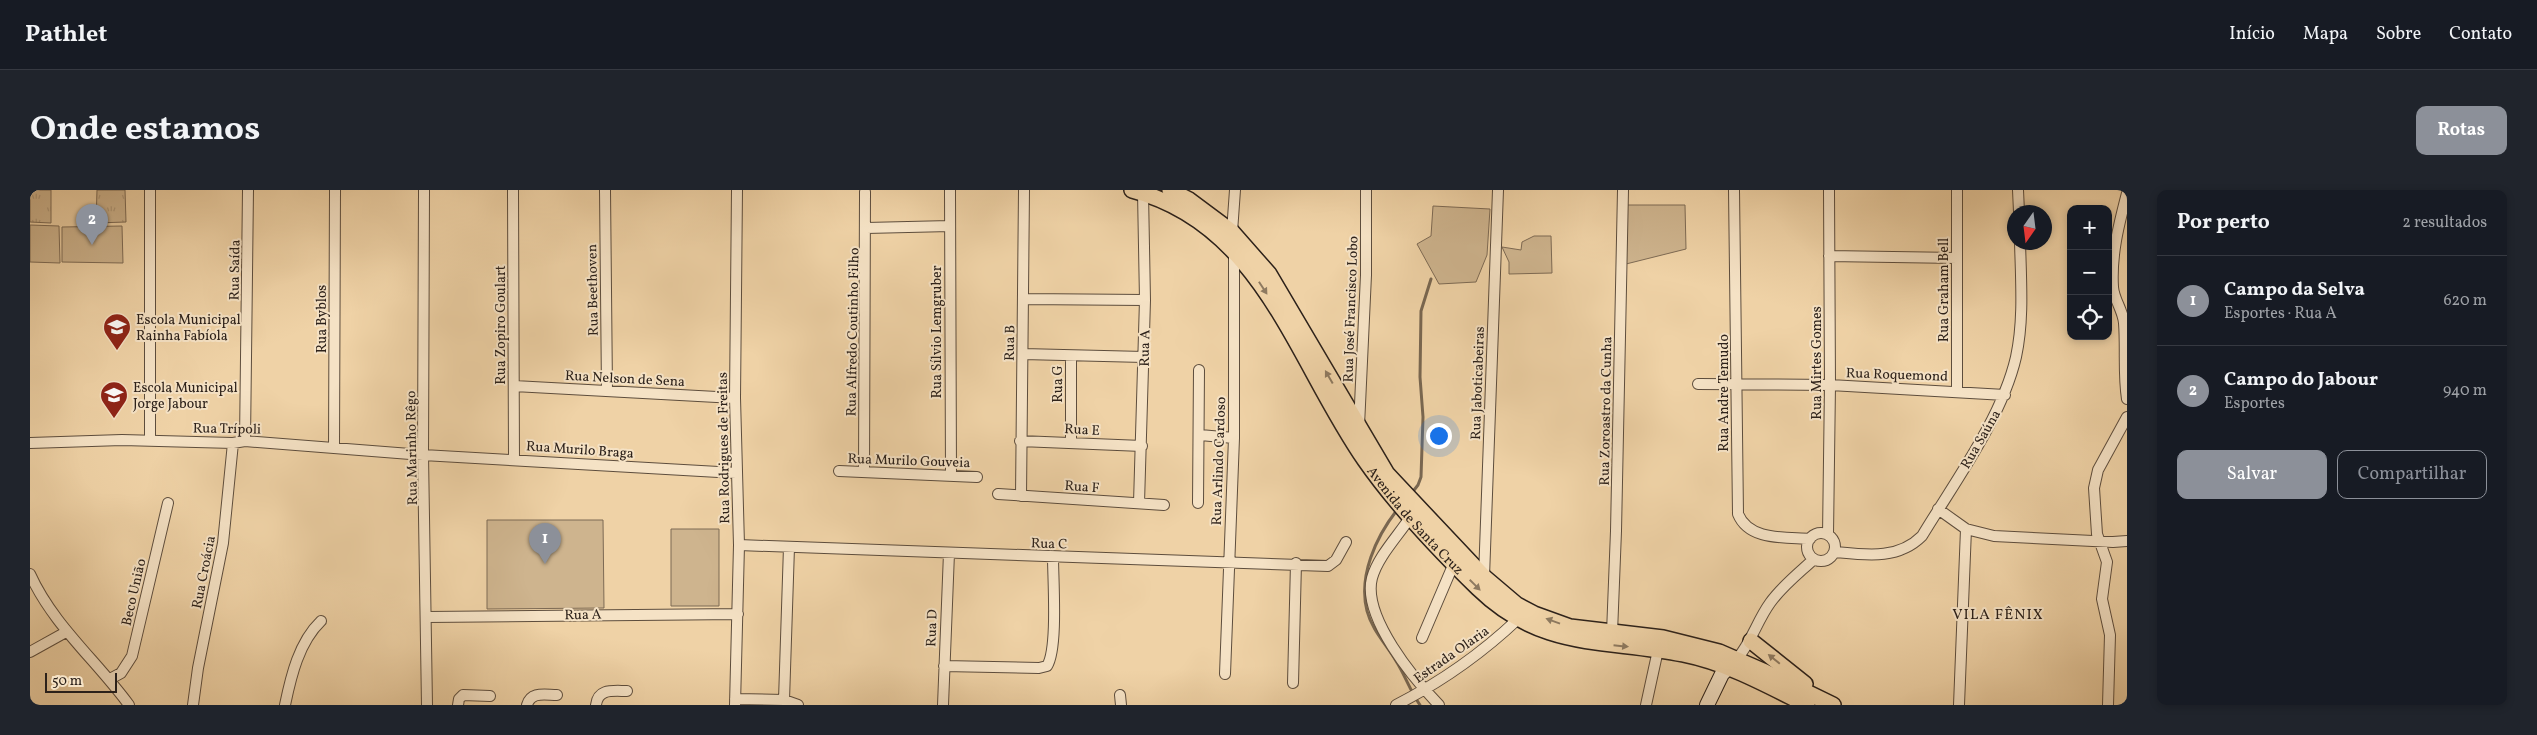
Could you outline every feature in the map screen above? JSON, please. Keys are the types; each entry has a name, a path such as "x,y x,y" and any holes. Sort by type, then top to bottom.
{"main road":[{"name":"Avenida de Santa Cruz","path":"1170,190 1189,200 1232,232 1269,274 1359,429 1388,474 1397,493"},
{"name":"Avenida de Santa Cruz","path":"1138,191 1201,223 1234,249 1274,305 1365,461 1397,493 1454,563 1480,590 1518,619 1544,631 1575,640 1658,650 1733,663 1807,705"},
{"name":"Avenida de Santa Cruz","path":"1410,510 1517,605 1534,614 1570,627 1663,638 1692,644 1828,702"},
{"path":"1751,641 1828,702"}],"street":[{"path":"150,190 150,440"},
{"name":"Rua Saída","path":"245,441 248,190"},
{"name":"Rua Byblos","path":"334,448 335,190"},
{"name":"Rua Marinho Rêgo","path":"424,190 424,455 428,617 427,705"},
{"name":"Rua Zopiro Goulart","path":"513,190 514,459"},
{"name":"Rua Beethoven","path":"605,190 607,390"},
{"name":"Rua Rodrigues de Freitas","path":"736,702 738,614 735,398 737,190"},
{"name":"Rua Sílvio Lemgruber","path":"950,190 951,474"},
{"name":"Rua B","path":"1021,496 1020,441 1023,354 1024,190"},
{"path":"1232,232 1235,190"},
{"name":"Rua José Francisco Lobo","path":"1359,429 1366,275 1366,190"},
{"name":"Rua Jaboticabeiras","path":"1484,577 1498,190"},
{"name":"Rua Zoroastro da Cunha","path":"1612,633 1623,190"},
{"name":"Rua Andre Temudo","path":"1734,190 1737,384 1736,504 1741,522 1757,533 1810,539"},
{"name":"Rua Mirtes Gomes","path":"1828,535 1830,385 1829,190"},
{"name":"Rua Graham Bell","path":"1957,190 1957,391"},
{"path":"2018,190 2019,205"},
{"name":"Rua A","path":"1138,191 1146,300 1139,503"},
{"name":"Rua Alfredo Coutinho Filho","path":"864,471 865,192"},
{"path":"2127,193 2116,233 2113,289 2124,324 2123,369 2127,399"},
{"path":"866,228 950,226"},
{"name":"Rua Arlindo Cardoso","path":"1225,674 1234,438 1234,249"},
{"name":"Rua Saúna","path":"1834,552 1884,555 1913,544 1922,536 2005,395 2020,335 2022,312 2020,250"},
{"path":"1829,256 1956,258"},
{"path":"1023,299 1146,300"},
{"path":"1023,354 1144,357"},
{"name":"Rua G","path":"1071,356 1071,443"},
{"path":"1198,503 1199,370"},
{"name":"Rua Roquemond","path":"1698,384 1830,385 2005,395"},
{"name":"Rua Nelson de Sena","path":"514,386 735,398"},
{"path":"2108,705 2110,635 2102,599 2108,562 2096,541 2095,478 2127,417"},
{"path":"1200,436 1234,438"},
{"name":"Rua Trípoli","path":"30,443 150,440 233,443 245,441 424,455"},
{"name":"Rua E","path":"1020,441 1142,446"},
{"name":"Rua Croácia","path":"193,705 198,668 223,544 233,443"},
{"name":"Rua Murilo Braga","path":"424,455 736,473"},
{"name":"Rua Murilo Gouveia","path":"839,471 951,474 977,477"},
{"name":"Rua F","path":"998,494 1164,505"},
{"name":"Beco União","path":"110,679 121,673 132,656 168,503"},
{"path":"1410,510 1380,561 1372,579 1372,589 1378,621 1385,636 1423,691 1439,705"},
{"path":"1938,510 1966,528 2012,538 2096,541 2127,540"},
{"path":"1959,705 1966,528"},
{"path":"1816,534 1828,535 1834,540 1834,552 1824,561 1814,559 1808,551 1810,539 1816,534"},
{"name":"Rua C","path":"738,545 1053,557 1296,563 1328,566 1336,560 1346,542"},
{"path":"784,700 789,547"},
{"name":"Rua D","path":"943,705 949,553"},
{"path":"944,666 1045,668 1051,659 1053,557"},
{"path":"1707,705 1715,686 1751,641 1770,603 1781,589 1814,559"},
{"path":"1293,684 1296,563"},
{"path":"1422,638 1454,563"},
{"path":"30,574 38,591 66,632 110,679 130,705"},
{"name":"Rua A","path":"428,617 738,614"},
{"name":"Estrada Olaria","path":"1396,705 1423,691 1467,662 1518,619"},
{"path":"285,705 301,652 312,629 321,621"},
{"path":"30,652 66,632"},
{"path":"1646,705 1658,650"},
{"path":"596,705 599,695 604,692 627,691"},
{"path":"458,705 459,699 463,695 490,696"},
{"path":"527,705 528,700 534,695 557,695"},
{"path":"736,702 784,700 798,705"}],"green space":[{"path":"30,190 51,190 51,223 30,222"},
{"path":"97,190 125,190 126,222 96,223"},
{"path":"1627,205 1685,205 1686,249 1626,264"},
{"path":"1433,206 1490,209 1487,255 1476,282 1439,284 1417,244 1431,236"},
{"path":"30,225 59,226 60,263 30,262"},
{"path":"122,226 123,263 62,262 62,227"},
{"path":"1534,236 1551,236 1552,273 1509,274 1509,262 1502,247 1521,250 1522,242"},
{"path":"487,520 603,520 604,608 487,609"},
{"path":"671,529 719,529 719,606 671,606"}],"waterway":[{"path":"1411,494 1421,477 1423,417 1420,377 1421,311 1431,279"},
{"path":"1397,510 1382,532 1371,558 1365,584 1365,598 1372,624 1399,666 1420,705"}],"place":[{"name":"Campo do Jabour","path":"92,245"},
{"name":"Escola Municipal Rainha Fabíola","path":"117,351"},
{"name":"Escola Municipal Jorge Jabour","path":"114,419"},
{"name":"Campo da Selva","path":"545,564"}],"district":[{"name":"VILA FÊNIX","path":"1998,614"}]}
